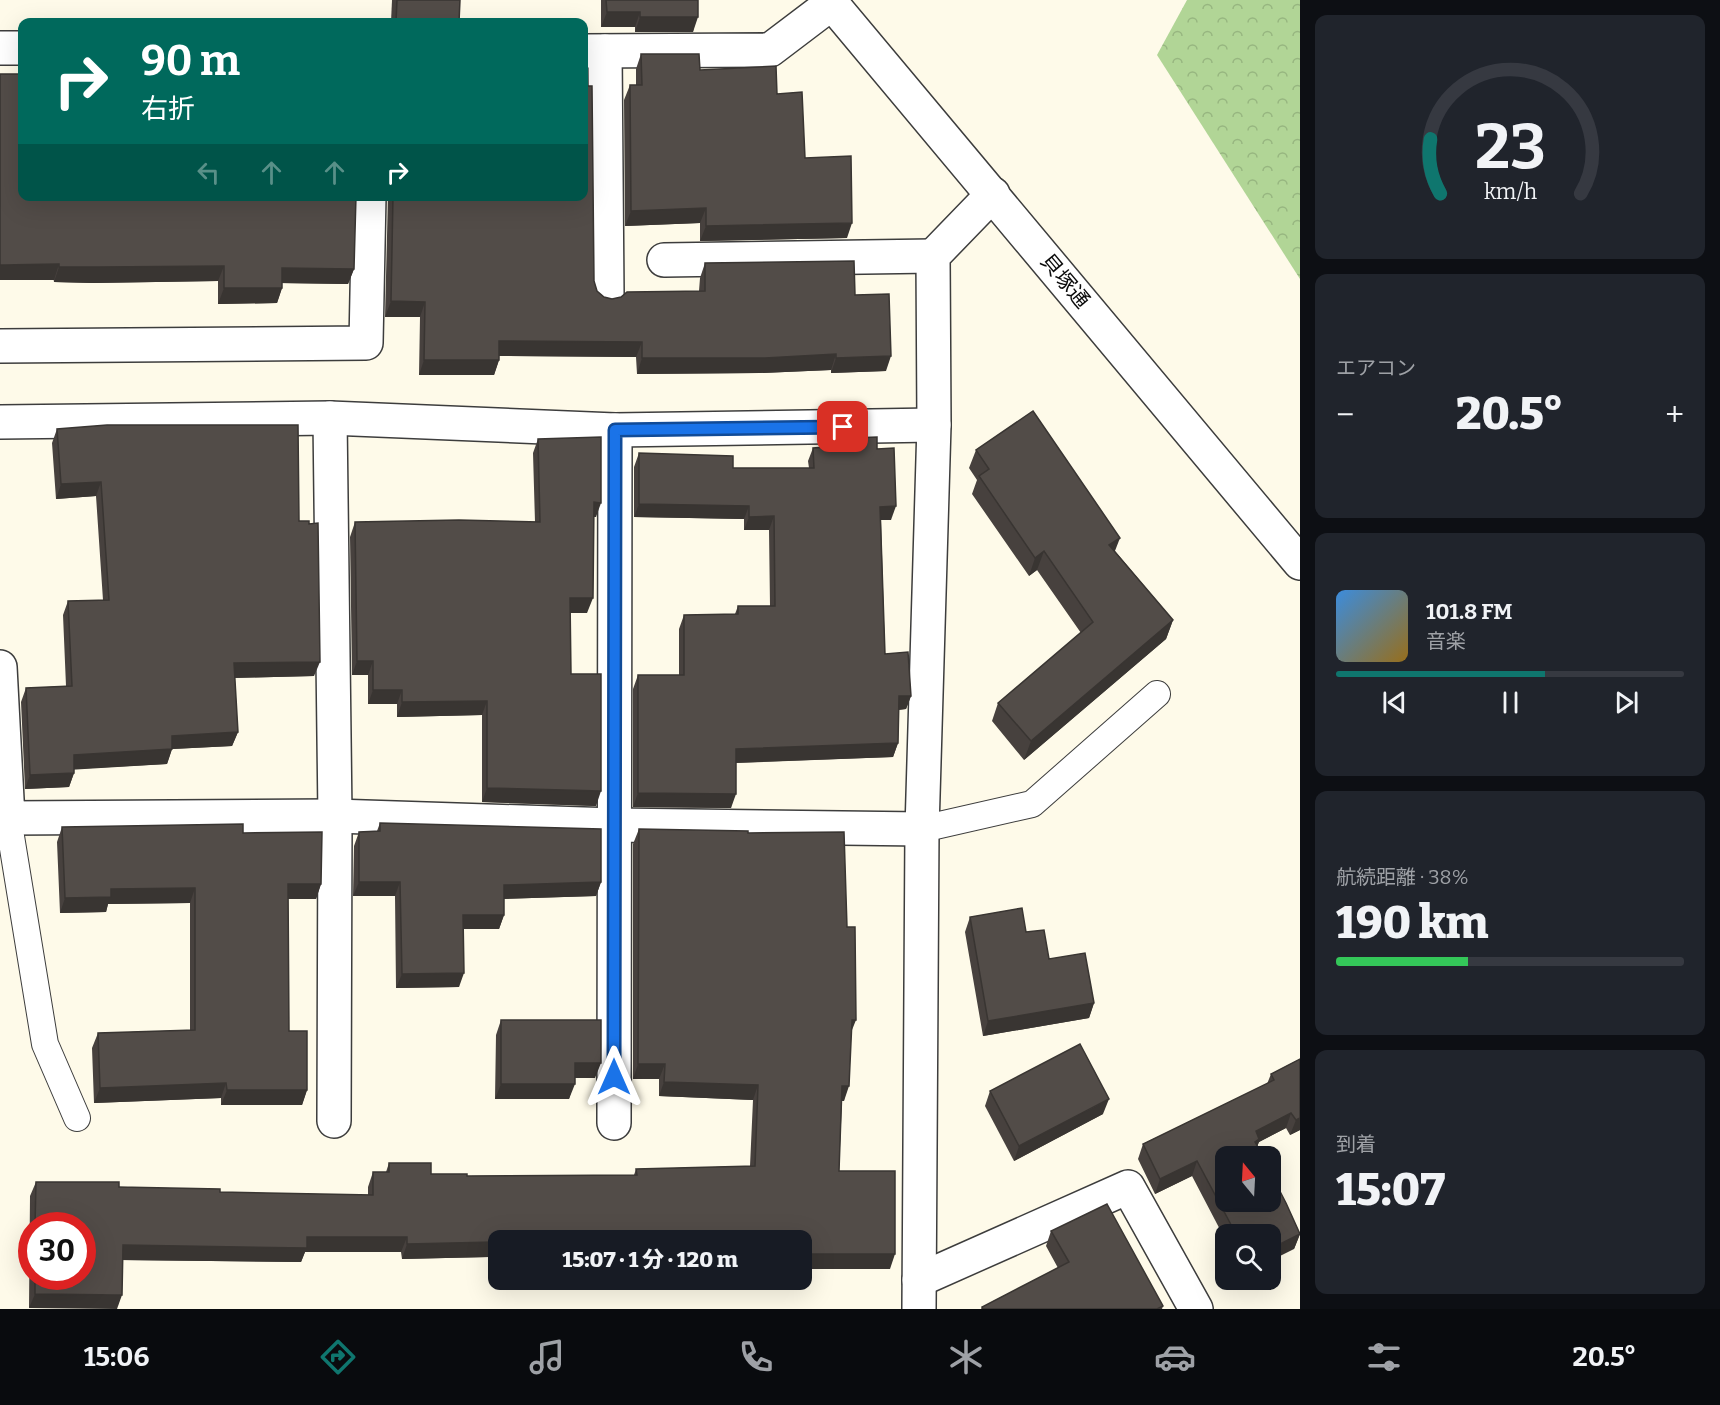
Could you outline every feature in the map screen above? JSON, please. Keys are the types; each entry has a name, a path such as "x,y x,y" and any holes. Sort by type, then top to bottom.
{"street":[{"path":"607,296 594,51 770,50 831,2"},
{"name":"貝塚通","path":"831,2 1300,562"},
{"path":"0,48 18,48"},
{"path":"993,194 933,256 934,425 922,829 919,1294 1128,1187 1196,1309"},
{"path":"0,346 366,343 369,201"},
{"path":"664,260 933,256"},
{"path":"0,422 330,418 615,430 934,425"},
{"path":"330,418 335,816 334,1121"},
{"path":"614,1123 615,430"},
{"path":"0,667 8,818 335,816 614,825 922,829"}],"lane":[{"path":"922,829 1032,804 1156,694"},
{"path":"8,818 45,1044 77,1118"}],"green space":[{"path":"1187,0 1300,0 1300,279 1157,55"}],"building":[{"path":"397,0 460,0 459,18 396,18"},
{"path":"606,0 698,0 698,17 640,17 640,12 607,12"},
{"path":"641,54 699,54 700,70 776,66 777,94 802,92 805,158 851,156 852,223 706,226 706,208 631,211 630,85 642,85"},
{"path":"0,74 18,74 18,201 356,201 354,269 282,268 282,288 224,288 224,266 0,265"},
{"path":"588,86 592,86 594,281 597,291 604,297 612,299 621,297 627,292 705,291 705,263 854,261 855,295 889,294 891,356 836,358 836,354 765,358 642,358 642,342 499,341 499,360 424,360 425,302 391,301 393,201 588,201"},
{"path":"1033,411 1120,538 1109,545 1173,620 1031,741 998,703 1093,622 1044,551 1035,558 979,476 989,469 976,450"},
{"path":"107,425 298,425 299,521 309,521 309,524 318,523 320,662 234,663 238,732 172,736 172,749 74,755 74,773 30,775 26,688 72,686 68,601 109,600 101,482 61,484 57,429"},
{"path":"601,437 601,503 594,502 593,598 570,598 571,674 601,674 601,791 487,788 487,701 402,702 402,690 373,690 373,661 357,661 355,522 459,520 540,522 538,439"},
{"path":"877,437 877,449 894,448 896,506 880,507 885,654 908,652 911,696 899,696 898,743 736,749 736,794 638,793 638,675 684,675 684,615 738,614 738,606 775,606 774,516 749,517 749,506 639,504 639,453 733,456 733,468 814,468 813,448 827,447 827,439"},
{"path":"380,823 601,829 601,882 504,885 504,915 463,915 464,973 402,974 400,882 359,882 359,832 380,831"},
{"path":"243,824 243,833 322,832 321,884 288,884 289,1031 307,1031 307,1090 227,1090 226,1083 100,1088 98,1033 195,1030 195,888 111,889 111,897 65,898 62,827"},
{"path":"639,829 748,831 748,833 844,832 847,927 855,927 856,1020 852,1020 849,1086 842,1086 839,1171 895,1171 895,1254 812,1254 812,1230 488,1230 488,1242 407,1244 407,1237 307,1237 307,1248 123,1245 122,1295 35,1294 35,1290 96,1290 96,1212 35,1212 36,1182 119,1182 119,1187 220,1189 220,1192 373,1195 373,1172 389,1172 389,1163 431,1163 431,1174 467,1174 467,1176 637,1175 636,1169 755,1166 758,1085 664,1082 665,1064 638,1064"},
{"path":"1022,908 1026,932 1044,930 1049,959 1085,953 1094,1003 988,1021 970,917"},
{"path":"501,1020 601,1020 601,1063 575,1063 575,1084 501,1084"},
{"path":"1080,1044 1109,1099 1019,1146 990,1091"},
{"path":"1300,1059 1300,1118 1296,1120 1291,1113 1256,1131 1259,1139 1255,1142 1257,1146 1215,1146 1215,1195 1197,1161 1160,1179 1143,1144 1274,1080 1271,1074"},
{"path":"1281,1193 1300,1234 1281,1244 1281,1224 1231,1224 1224,1212 1281,1212"},
{"path":"1107,1204 1163,1306 1157,1309 983,1309 982,1307 1069,1262 1051,1231"}],"route":[{"path":"614,1077 615,430 843,427"}]}
